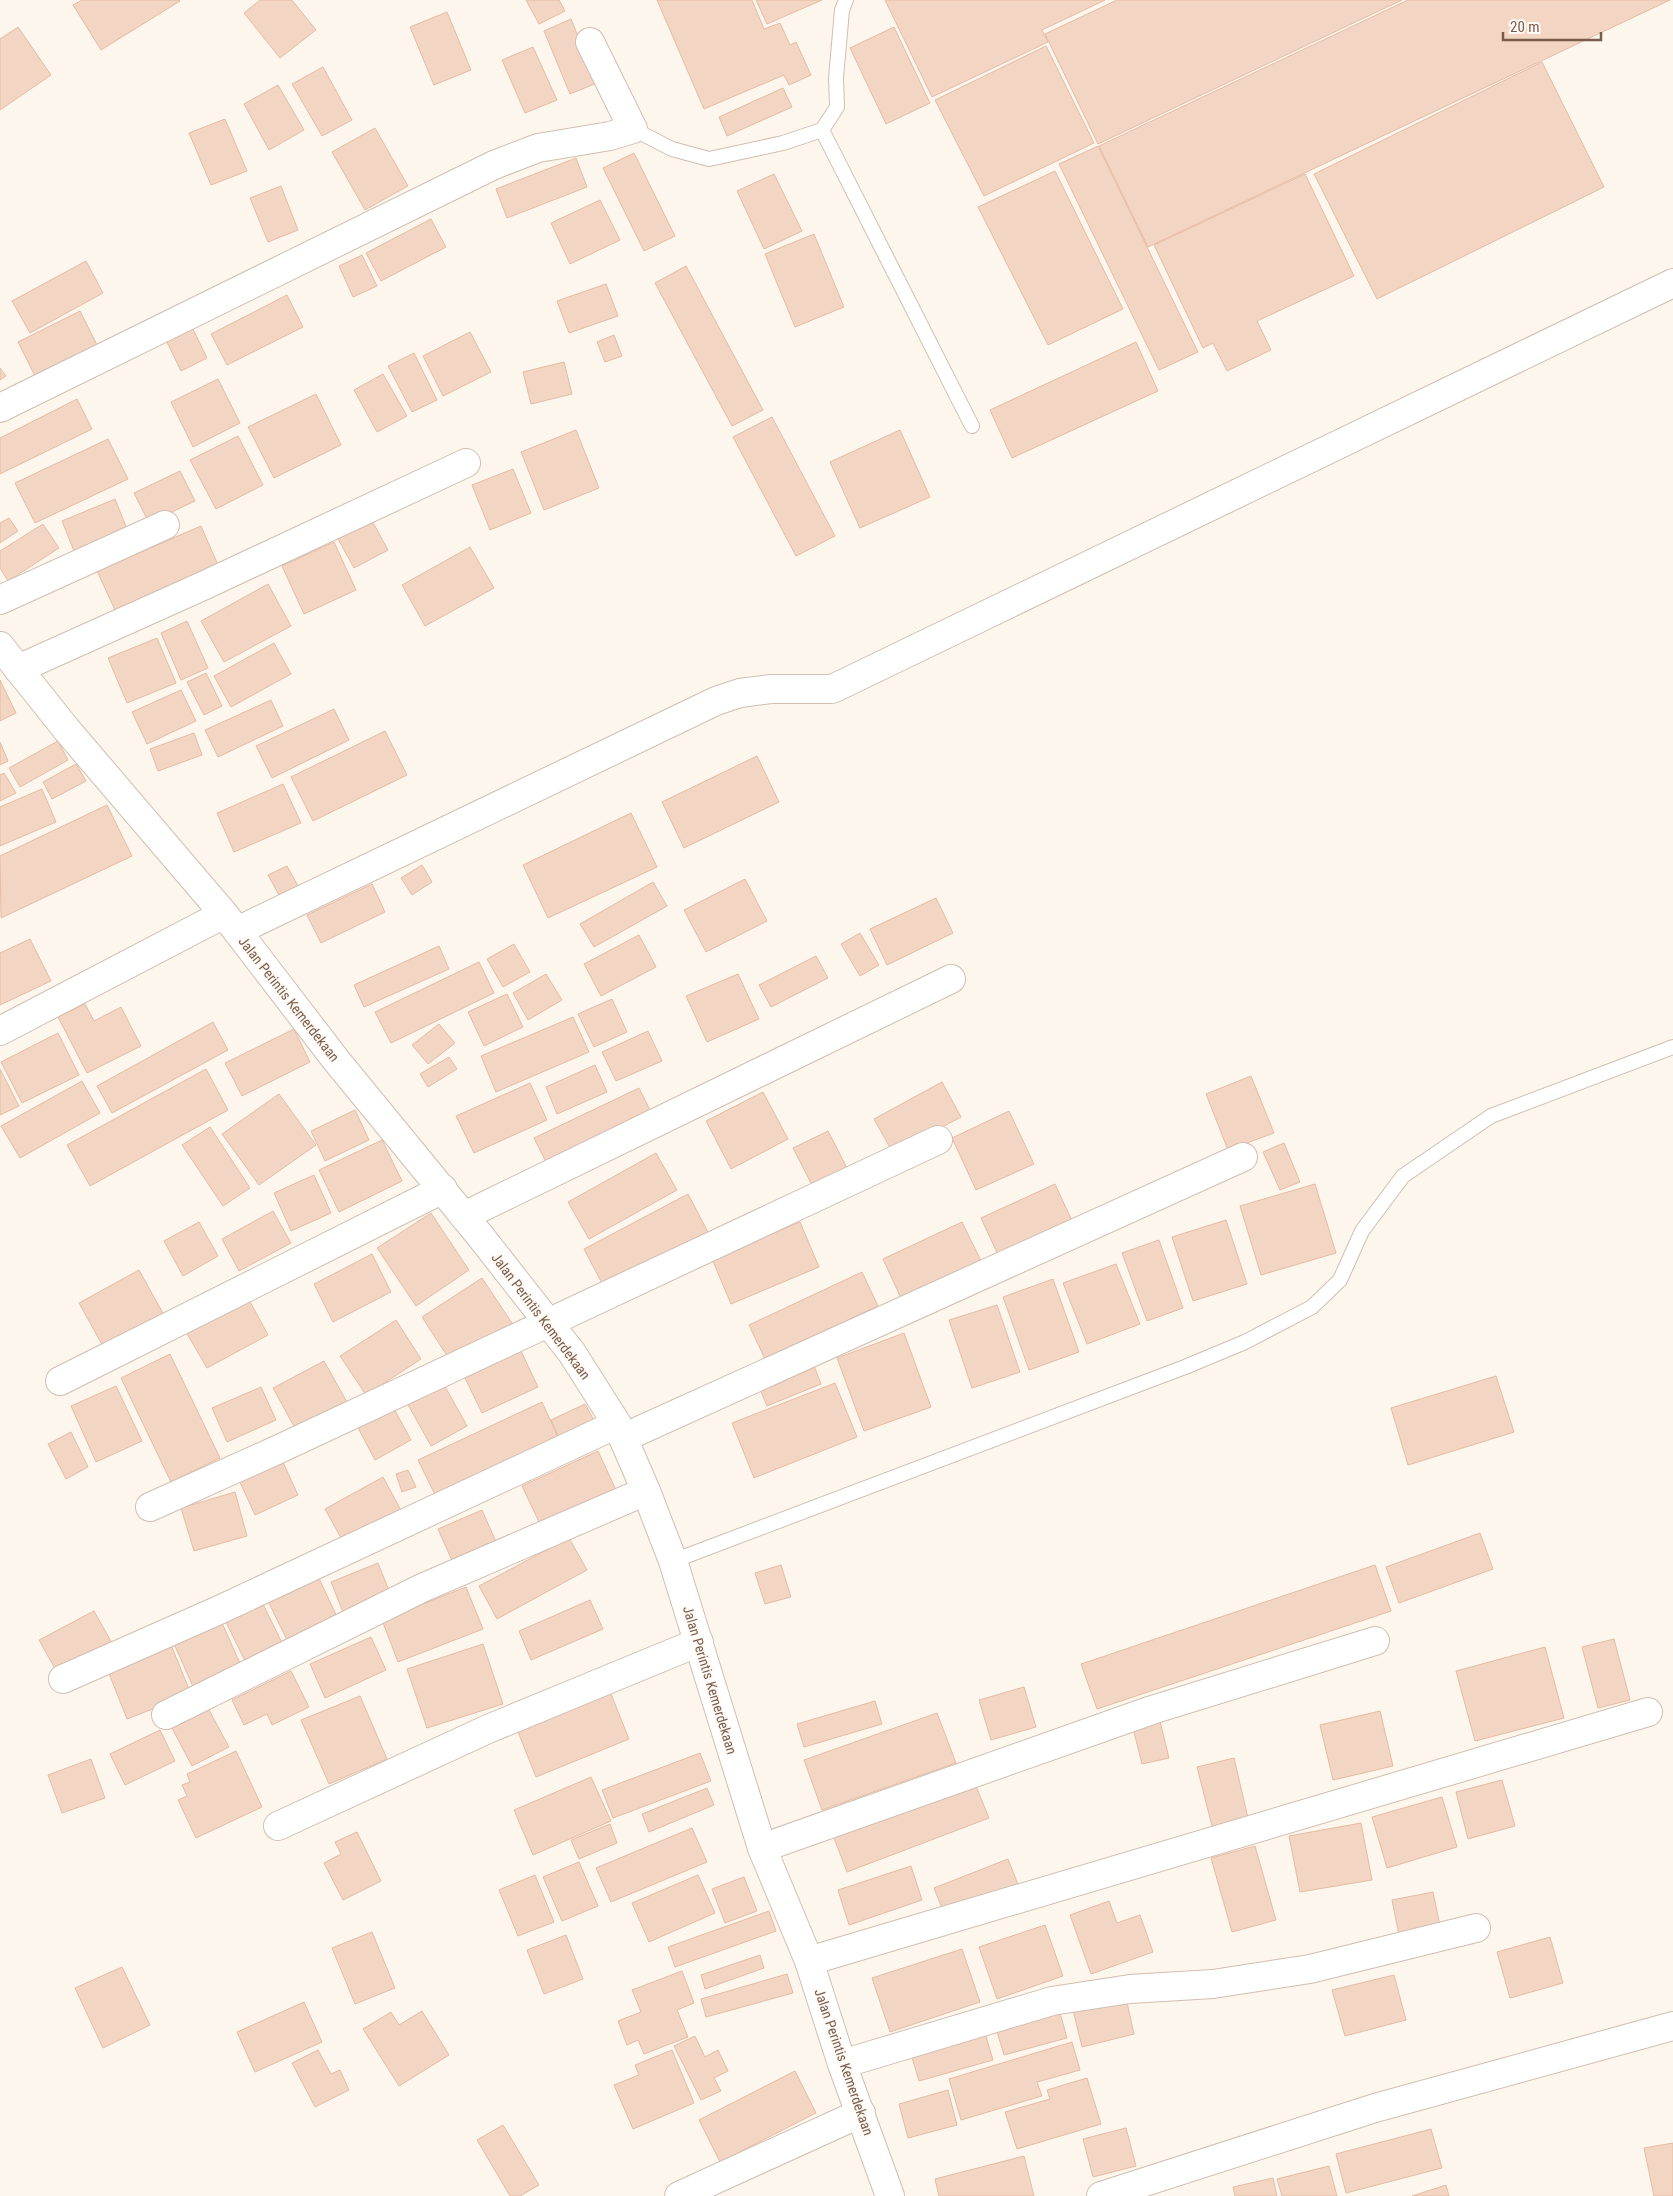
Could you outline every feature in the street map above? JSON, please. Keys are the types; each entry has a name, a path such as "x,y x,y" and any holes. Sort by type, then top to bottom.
{"street":[{"path":"0,408 494,165 538,148 610,136 633,129 590,42"},
{"path":"0,1031 230,922 716,701 740,693 771,688 832,689 1673,283"},
{"path":"18,669 214,581 466,463"},
{"path":"0,600 165,525"},
{"name":"Jalan Perintis Kemerdekaan","path":"0,646 230,922 336,1060 443,1189 572,1353 620,1431 673,1561 762,1848 810,1961 842,2064 890,2196"},
{"path":"464,1216 951,979"},
{"path":"150,1506 277,1450 938,1140"},
{"path":"63,1679 1243,1157"},
{"path":"60,1381 443,1189"},
{"path":"166,1715 422,1588 646,1491"},
{"path":"762,1848 1152,1710 1375,1641"},
{"path":"278,1826 488,1729 699,1642"},
{"path":"810,1961 1648,1712"},
{"path":"842,2064 1052,2001 1130,1989 1213,1984 1310,1969 1476,1928"},
{"path":"1101,2196 1375,2108 1673,2026"},
{"path":"679,2196 861,2113"}],"lane":[{"path":"633,129 672,150 709,159 783,143 822,130 837,107 836,78 839,39 842,10 846,0"},
{"path":"822,130 972,426"},
{"path":"673,1561 1185,1368 1245,1342 1312,1307 1340,1280 1362,1231 1402,1176 1491,1116 1673,1047"}],"building":[{"path":"82,0 180,1 101,50 73,5"},
{"path":"260,0 292,0 316,30 280,58 244,13"},
{"path":"526,0 559,0 565,11 539,24"},
{"path":"657,0 752,0 764,29 780,23 790,45 796,42 811,75 789,85 784,75 704,109"},
{"path":"756,0 822,0 767,24"},
{"path":"885,0 1105,0 1042,30 1048,42 932,97"},
{"path":"1117,0 1402,0 1098,144 1045,34"},
{"path":"1408,0 1670,0 1148,247 1099,146"},
{"path":"447,12 471,70 434,85 410,27"},
{"path":"571,19 597,83 570,94 544,31"},
{"path":"18,27 51,75 0,110 0,39"},
{"path":"894,27 930,103 886,124 850,48"},
{"path":"1046,46 1094,143 984,196 935,100"},
{"path":"533,47 557,100 525,113 502,60"},
{"path":"1542,62 1604,187 1377,299 1314,174"},
{"path":"323,67 352,120 322,136 292,84"},
{"path":"278,85 304,130 269,150 244,104"},
{"path":"783,88 792,107 727,136 719,117"},
{"path":"225,119 247,171 211,185 189,133"},
{"path":"375,128 408,186 365,210 332,152"},
{"path":"1098,146 1198,352 1159,370 1059,164"},
{"path":"634,153 675,236 644,251 603,168"},
{"path":"576,158 587,187 507,218 496,189"},
{"path":"1055,171 1123,309 1048,345 978,207"},
{"path":"774,174 802,231 764,249 737,191"},
{"path":"1305,174 1354,276 1257,321 1271,350 1227,371 1213,343 1203,348 1154,245"},
{"path":"281,186 298,230 268,242 250,198"},
{"path":"600,200 620,240 570,264 551,223"},
{"path":"431,219 446,247 381,281 366,253"},
{"path":"814,234 844,307 795,327 765,254"},
{"path":"362,255 377,286 353,297 339,266"},
{"path":"86,261 103,293 30,333 12,301"},
{"path":"686,266 763,410 732,426 655,283"},
{"path":"606,284 618,316 569,333 557,301"},
{"path":"287,295 303,327 227,365 211,334"},
{"path":"80,311 99,349 37,380 18,342"},
{"path":"190,323 207,358 181,371 164,336"},
{"path":"470,332 491,372 443,396 423,356"},
{"path":"614,335 622,356 605,362 597,342"},
{"path":"1136,342 1158,391 1012,458 990,410"},
{"path":"414,353 437,400 412,412 388,366"},
{"path":"564,362 572,394 531,404 523,372"},
{"path":"0,368 6,376 0,380"},
{"path":"383,374 407,416 377,432 354,390"},
{"path":"218,379 240,423 193,447 171,402"},
{"path":"316,394 341,445 274,478 248,427"},
{"path":"77,399 92,429 0,474 0,438"},
{"path":"772,417 835,536 796,556 733,437"},
{"path":"576,430 599,488 544,510 521,452"},
{"path":"900,430 930,497 860,528 830,462"},
{"path":"238,436 263,485 216,509 190,460"},
{"path":"108,439 128,479 35,523 15,483"},
{"path":"513,469 531,513 490,530 472,485"},
{"path":"180,471 195,501 149,523 134,493"},
{"path":"115,499 129,534 76,556 62,521"},
{"path":"9,518 18,531 0,543 0,523"},
{"path":"371,519 388,550 354,568 337,537"},
{"path":"43,524 59,548 8,581 0,568 0,551"},
{"path":"201,526 218,565 115,610 97,571"},
{"path":"334,542 356,590 304,614 282,566"},
{"path":"470,547 494,588 425,626 402,585"},
{"path":"268,584 291,626 224,662 201,621"},
{"path":"187,621 208,668 181,680 161,633"},
{"path":"157,638 176,683 127,703 108,658"},
{"path":"274,643 291,674 231,707 214,676"},
{"path":"206,673 222,706 204,715 187,682"},
{"path":"0,680 16,713 0,721"},
{"path":"181,690 196,721 147,744 132,712"},
{"path":"271,700 283,726 218,757 205,730"},
{"path":"334,709 349,740 272,778 256,746"},
{"path":"385,731 407,775 313,821 291,777"},
{"path":"194,733 202,755 158,771 150,749"},
{"path":"58,741 68,760 20,787 9,768"},
{"path":"0,742 8,761 0,765"},
{"path":"757,756 779,802 684,848 662,802"},
{"path":"76,764 86,781 52,799 43,782"},
{"path":"4,773 16,793 0,801 0,775"},
{"path":"283,784 301,823 234,852 217,813"},
{"path":"42,789 56,822 0,846 0,807"},
{"path":"107,805 132,856 1,918 0,856"},
{"path":"631,813 657,867 548,918 523,865"},
{"path":"422,865 432,882 412,895 401,878"},
{"path":"287,866 298,886 279,895 268,875"},
{"path":"745,879 767,921 706,952 684,910"},
{"path":"653,882 667,906 594,947 580,924"},
{"path":"372,884 385,912 321,943 307,915"},
{"path":"936,898 953,933 887,965 870,929"},
{"path":"860,933 879,965 860,976 841,944"},
{"path":"639,935 656,967 601,996 584,964"},
{"path":"30,939 51,981 0,1005 0,953"},
{"path":"514,944 530,972 503,987 487,959"},
{"path":"439,946 449,969 364,1007 354,985"},
{"path":"816,956 828,978 771,1007 759,985"},
{"path":"479,962 494,993 391,1043 375,1012"},
{"path":"546,974 562,1000 528,1020 513,993"},
{"path":"738,974 759,1019 707,1042 686,996"},
{"path":"507,994 523,1027 484,1046 468,1012"},
{"path":"612,999 627,1032 594,1047 578,1014"},
{"path":"85,1004 94,1021 121,1007 141,1046 87,1073 58,1017"},
{"path":"573,1017 589,1052 496,1092 481,1056"},
{"path":"213,1022 228,1050 112,1113 97,1086"},
{"path":"439,1024 455,1043 428,1064 412,1045"},
{"path":"294,1029 310,1062 242,1096 225,1063"},
{"path":"648,1031 662,1061 616,1081 602,1052"},
{"path":"58,1033 79,1075 22,1103 1,1062"},
{"path":"449,1057 457,1069 428,1087 420,1074"},
{"path":"595,1065 607,1092 557,1114 546,1087"},
{"path":"0,1069 19,1106 0,1115"},
{"path":"206,1069 228,1110 90,1186 67,1145"},
{"path":"1251,1076 1274,1133 1228,1150 1206,1094"},
{"path":"82,1081 100,1113 20,1158 1,1126"},
{"path":"942,1082 961,1117 893,1153 874,1119"},
{"path":"530,1083 547,1120 474,1153 456,1116"},
{"path":"639,1088 653,1116 548,1166 534,1138"},
{"path":"763,1092 788,1139 731,1169 706,1121"},
{"path":"279,1094 316,1145 259,1185 222,1134"},
{"path":"355,1110 369,1140 325,1161 311,1131"},
{"path":"1009,1111 1034,1164 976,1190 952,1138"},
{"path":"210,1127 250,1188 223,1206 182,1145"},
{"path":"828,1131 848,1170 813,1187 793,1148"},
{"path":"382,1140 402,1181 339,1212 319,1170"},
{"path":"1284,1143 1300,1182 1280,1190 1263,1152"},
{"path":"656,1153 677,1190 589,1239 568,1202"},
{"path":"314,1175 331,1213 291,1231 274,1193"},
{"path":"1055,1184 1073,1223 999,1257 981,1218"},
{"path":"1315,1184 1336,1253 1261,1275 1240,1206"},
{"path":"688,1194 710,1236 606,1291 584,1249"},
{"path":"273,1211 291,1243 239,1271 222,1239"},
{"path":"431,1213 469,1270 416,1306 377,1248"},
{"path":"1226,1220 1247,1284 1193,1301 1172,1237"},
{"path":"199,1222 218,1256 183,1276 164,1241"},
{"path":"800,1222 819,1267 731,1304 712,1259"},
{"path":"962,1222 981,1261 901,1298 883,1259"},
{"path":"1159,1240 1183,1308 1147,1321 1122,1253"},
{"path":"372,1254 391,1292 333,1322 314,1284"},
{"path":"1116,1264 1140,1324 1087,1344 1063,1283"},
{"path":"139,1270 164,1315 104,1348 79,1303"},
{"path":"862,1272 878,1306 765,1359 749,1325"},
{"path":"482,1278 514,1326 453,1365 422,1317"},
{"path":"1053,1279 1079,1352 1029,1370 1003,1297"},
{"path":"248,1298 268,1335 207,1368 186,1332"},
{"path":"997,1305 1020,1372 972,1388 949,1320"},
{"path":"396,1320 421,1359 366,1395 340,1356"},
{"path":"904,1333 931,1407 864,1431 837,1358"},
{"path":"521,1351 538,1387 482,1413 465,1378"},
{"path":"170,1354 220,1458 171,1482 121,1378"},
{"path":"811,1358 821,1384 767,1406 756,1380"},
{"path":"324,1361 348,1404 297,1432 273,1388"},
{"path":"1496,1376 1514,1432 1408,1465 1391,1408"},
{"path":"442,1381 467,1426 431,1446 406,1401"},
{"path":"835,1383 857,1437 754,1478 732,1423"},
{"path":"116,1386 142,1441 96,1462 71,1406"},
{"path":"261,1387 276,1420 227,1442 212,1408"},
{"path":"542,1402 560,1441 437,1499 418,1460"},
{"path":"585,1404 596,1424 560,1441 551,1420"},
{"path":"392,1405 411,1440 375,1460 356,1424"},
{"path":"71,1432 88,1467 66,1479 48,1444"},
{"path":"598,1451 616,1490 540,1524 522,1486"},
{"path":"282,1460 298,1495 255,1515 239,1480"},
{"path":"408,1470 416,1487 402,1492 396,1474"},
{"path":"383,1477 404,1516 346,1547 325,1509"},
{"path":"235,1492 247,1536 194,1551 181,1508"},
{"path":"482,1510 497,1544 453,1563 438,1529"},
{"path":"1480,1533 1493,1569 1399,1603 1386,1567"},
{"path":"569,1538 587,1570 497,1619 479,1586"},
{"path":"378,1563 390,1593 343,1612 331,1582"},
{"path":"781,1565 791,1597 765,1604 755,1573"},
{"path":"1375,1565 1391,1611 1097,1709 1081,1664"},
{"path":"317,1574 338,1619 288,1642 266,1597"},
{"path":"466,1587 483,1629 398,1662 382,1620"},
{"path":"261,1600 283,1645 246,1663 224,1618"},
{"path":"590,1600 603,1629 531,1660 519,1631"},
{"path":"94,1611 113,1645 58,1674 39,1640"},
{"path":"219,1616 242,1668 194,1689 171,1637"},
{"path":"371,1637 386,1670 325,1698 310,1664"},
{"path":"1614,1639 1630,1700 1598,1708 1582,1647"},
{"path":"169,1640 191,1694 127,1719 106,1666"},
{"path":"483,1644 503,1704 427,1728 407,1669"},
{"path":"1545,1647 1564,1718 1475,1741 1456,1671"},
{"path":"291,1671 309,1707 272,1725 267,1714 244,1725 232,1700"},
{"path":"1024,1687 1036,1727 991,1740 979,1700"},
{"path":"609,1689 629,1739 536,1777 516,1727"},
{"path":"360,1696 387,1759 329,1784 301,1720"},
{"path":"875,1701 882,1724 804,1747 797,1724"},
{"path":"209,1710 229,1747 192,1766 172,1728"},
{"path":"1380,1711 1393,1766 1333,1780 1320,1725"},
{"path":"937,1713 956,1763 822,1810 804,1760"},
{"path":"1160,1721 1169,1758 1142,1764 1133,1728"},
{"path":"160,1730 175,1761 125,1785 110,1754"},
{"path":"236,1751 262,1807 196,1838 178,1800 187,1796 182,1785 190,1782 187,1774"},
{"path":"700,1753 711,1781 613,1818 602,1790"},
{"path":"1234,1758 1248,1818 1212,1826 1197,1767"},
{"path":"91,1759 105,1798 62,1813 48,1775"},
{"path":"591,1777 611,1821 533,1855 514,1810"},
{"path":"973,1779 989,1818 847,1872 832,1833"},
{"path":"1502,1780 1515,1826 1468,1839 1456,1792"},
{"path":"707,1788 714,1805 649,1832 642,1814"},
{"path":"1442,1797 1457,1847 1387,1868 1372,1817"},
{"path":"1361,1823 1372,1880 1300,1892 1289,1836"},
{"path":"610,1824 617,1843 579,1859 571,1840"},
{"path":"692,1828 707,1862 611,1902 596,1868"},
{"path":"357,1832 381,1881 343,1900 324,1863 341,1854 335,1842"},
{"path":"1255,1846 1276,1920 1232,1932 1211,1858"},
{"path":"1008,1859 1019,1887 945,1916 934,1888"},
{"path":"579,1862 598,1906 562,1921 543,1877"},
{"path":"911,1866 922,1900 849,1925 838,1890"},
{"path":"535,1875 554,1922 518,1936 499,1890"},
{"path":"698,1875 715,1913 649,1942 632,1903"},
{"path":"744,1877 757,1911 725,1923 712,1889"},
{"path":"1433,1892 1440,1926 1399,1935 1392,1900"},
{"path":"1109,1901 1117,1923 1140,1915 1153,1952 1091,1974 1070,1915"},
{"path":"769,1911 776,1931 675,1967 668,1947"},
{"path":"1045,1925 1063,1976 997,1999 979,1947"},
{"path":"372,1932 395,1988 355,2004 332,1948"},
{"path":"566,1935 583,1979 544,1994 527,1950"},
{"path":"1550,1937 1563,1983 1510,1998 1497,1952"},
{"path":"962,1949 980,2002 890,2032 872,1978"},
{"path":"760,1955 764,1968 705,1989 701,1975"},
{"path":"122,1967 150,2025 103,2048 75,1988"},
{"path":"682,1971 694,2003 677,2010 688,2037 644,2054 638,2040 627,2045 618,2021 641,2012 632,1990"},
{"path":"787,1974 793,1993 706,2017 701,1999"},
{"path":"1394,1975 1406,2020 1345,2036 1332,1990"},
{"path":"1126,1998 1134,2034 1082,2047 1073,2010"},
{"path":"304,2002 322,2042 255,2072 237,2032"},
{"path":"1058,2006 1067,2038 1004,2055 995,2025"},
{"path":"422,2011 449,2055 399,2086 363,2029 391,2012 399,2025"},
{"path":"985,2033 993,2060 919,2081 911,2054"},
{"path":"695,2036 705,2057 718,2050 728,2071 714,2078 721,2091 701,2100 674,2046"},
{"path":"1072,2042 1080,2070 1037,2082 1042,2096 961,2120 949,2079"},
{"path":"318,2050 331,2074 340,2070 349,2090 315,2107 292,2063"},
{"path":"672,2050 694,2103 633,2129 614,2085 639,2075 635,2065"},
{"path":"795,2071 816,2113 720,2162 699,2120"},
{"path":"1087,2078 1101,2124 1017,2149 1005,2112 1050,2099 1047,2090"},
{"path":"948,2090 957,2125 908,2138 899,2104"},
{"path":"503,2125 539,2185 520,2196 510,2196 477,2140"},
{"path":"1126,2128 1136,2166 1093,2177 1083,2139"},
{"path":"1431,2129 1442,2168 1346,2193 1336,2154"},
{"path":"1673,2143 1673,2196 1654,2196 1644,2148"},
{"path":"1024,2156 1034,2196 939,2196 935,2179"},
{"path":"1329,2166 1337,2196 1282,2196 1277,2179"},
{"path":"1273,2178 1277,2196 1235,2196 1233,2187"},
{"path":"1446,2185 1449,2196 1412,2196"}]}
